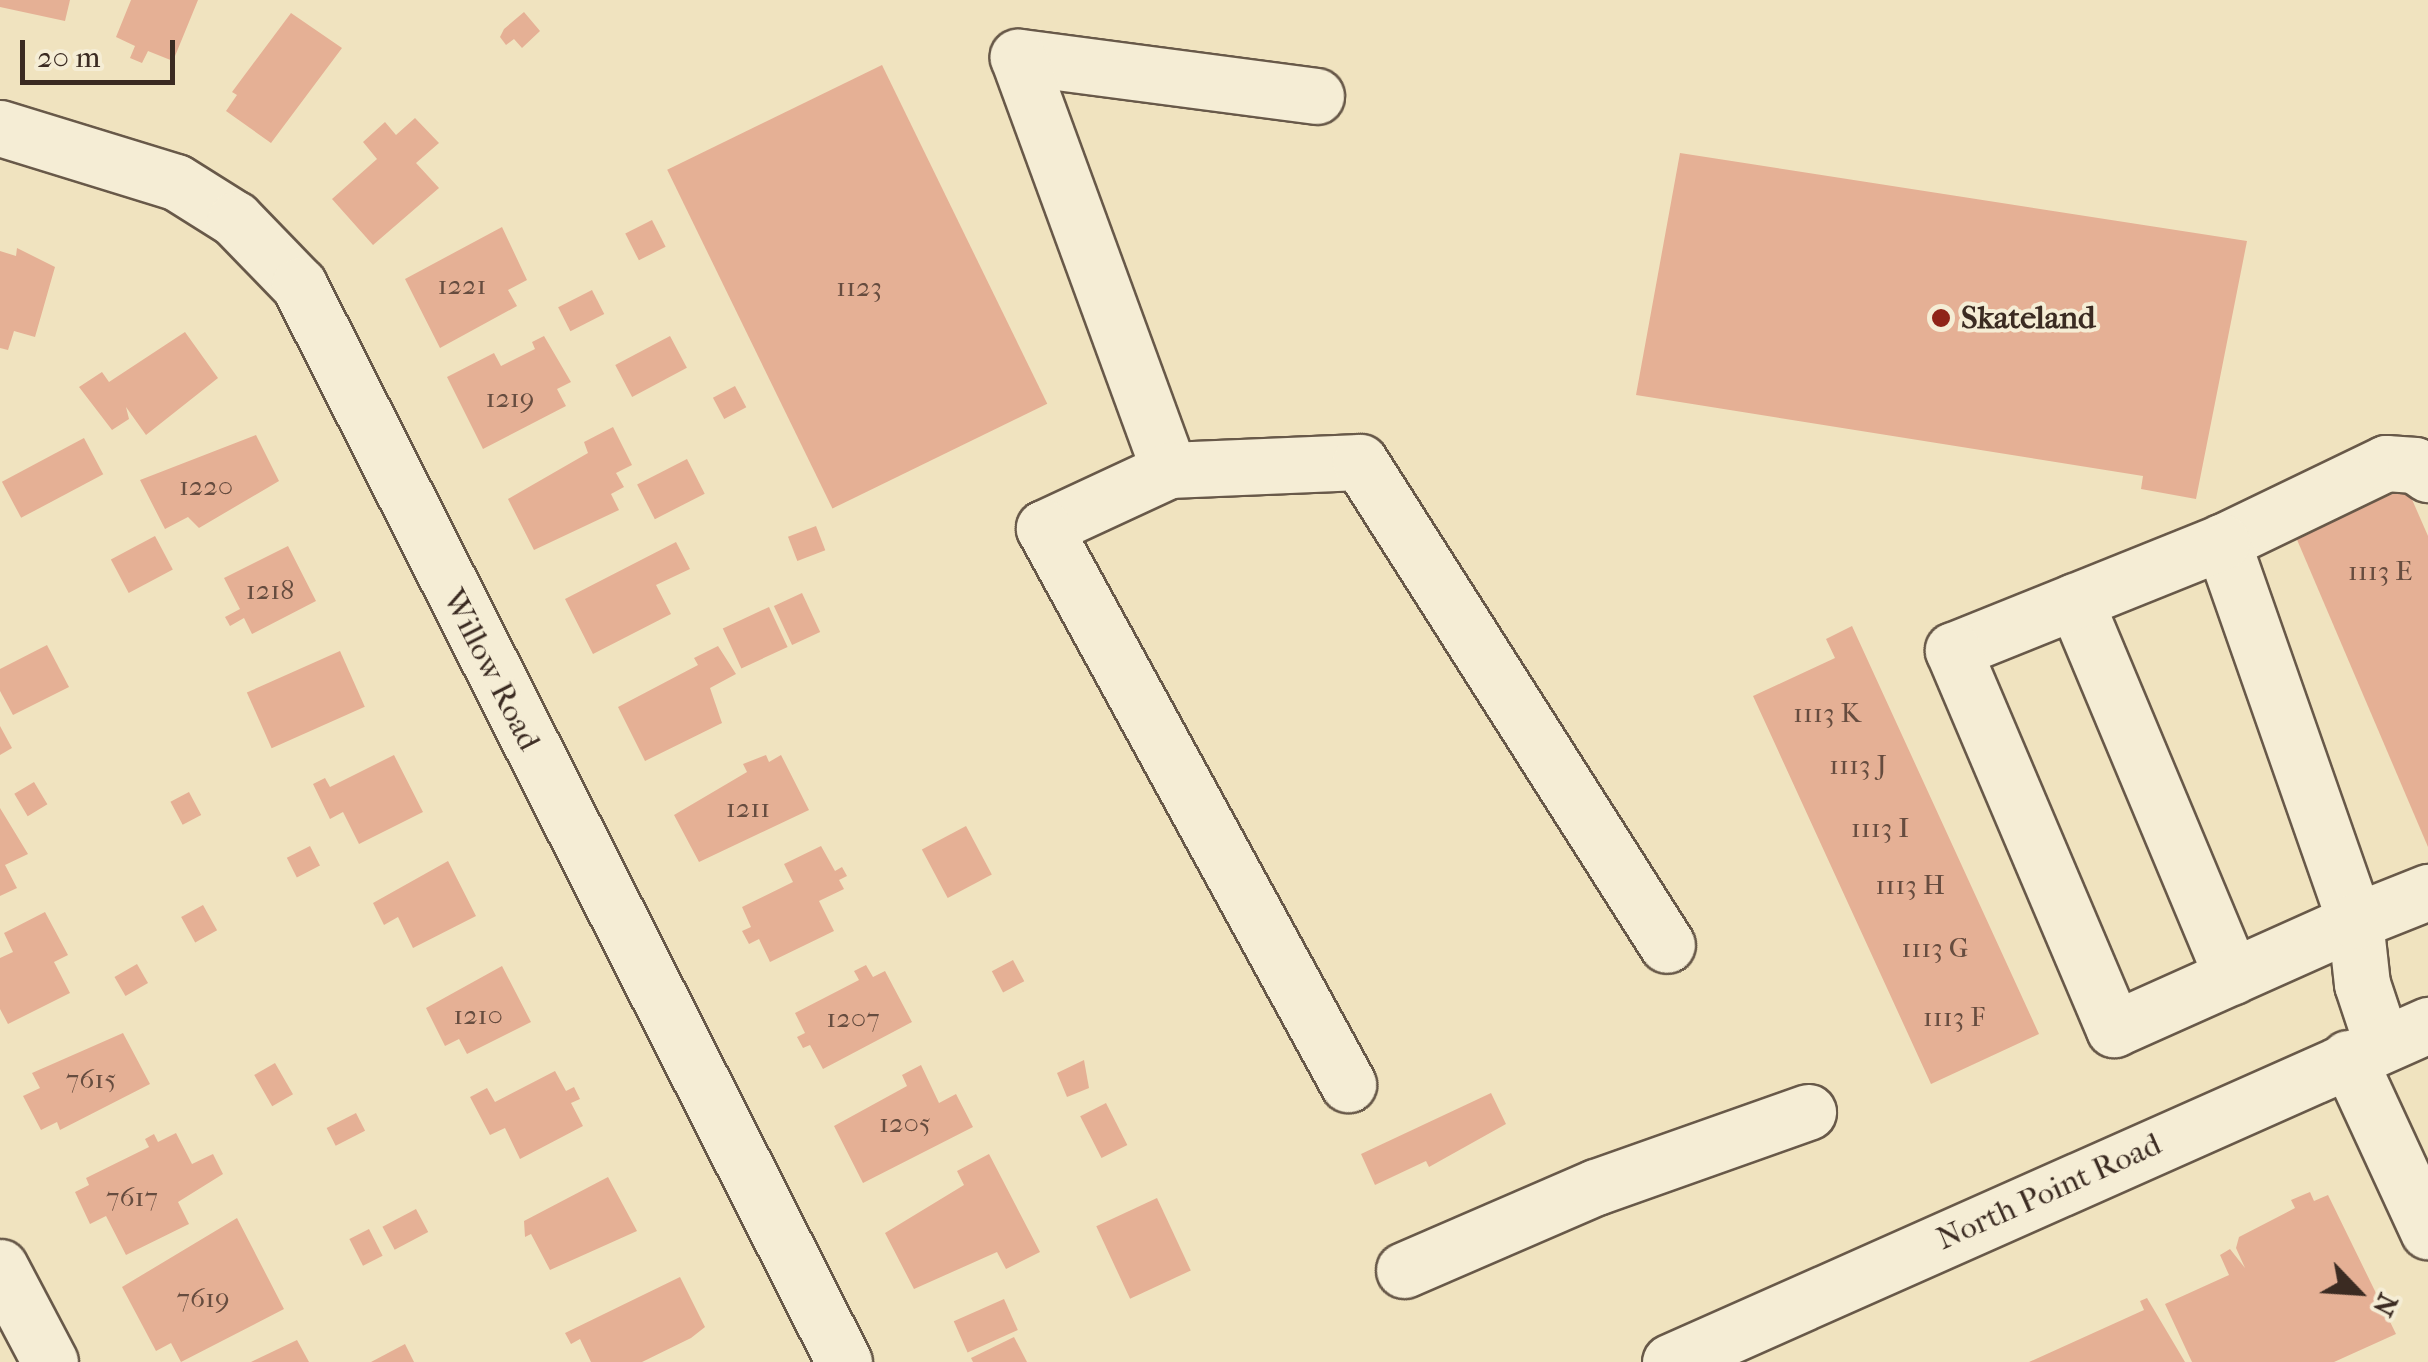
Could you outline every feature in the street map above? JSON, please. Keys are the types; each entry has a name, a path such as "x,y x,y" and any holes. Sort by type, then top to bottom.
{"street":[{"path":"1169,470 1018,57 1316,96"},
{"name":"Willow Road","path":"0,128 176,182 235,218 299,284 844,1362"},
{"path":"1348,1084 1044,528 1169,470 1360,462 1667,945"},
{"path":"2428,474 2415,465 2386,464 2222,542 1953,650 2114,1029 2428,892"},
{"path":"2222,542 2355,922 2362,984 2386,1042 2428,1231"},
{"path":"2075,601 2232,976"},
{"name":"North Point Road","path":"1670,1362 2386,1042"},
{"path":"1404,1270 1596,1187 1808,1112"},
{"path":"0,1268 50,1362"}],"building":[{"path":"0,0 70,0 65,21 0,7"},
{"path":"131,0 198,0 173,61 148,51 142,63 130,58 135,46 116,37"},
{"path":"524,12 540,31 522,48 514,39 506,45 500,37 504,29"},
{"path":"291,13 342,48 271,143 226,111 237,95 232,92"},
{"path":"882,65 1047,404 832,509 667,170"},
{"path":"415,118 439,143 416,163 439,188 373,245 332,199 377,159 363,142 385,122 396,135"},
{"name":"Skateland","path":"1680,153 2247,241 2196,499 2141,489 2143,476 1636,395"},
{"path":"652,220 666,247 639,260 625,234"},
{"path":"502,227 527,280 508,290 517,306 440,348 405,279"},
{"path":"17,248 55,267 35,337 14,331 8,350 0,348 0,251 16,256"},
{"path":"592,290 604,314 570,331 558,307"},
{"path":"185,332 218,378 146,435 126,407 129,419 112,430 79,387 102,372 109,382"},
{"path":"544,336 571,382 557,389 566,406 483,449 447,377 494,353 501,366 535,349 532,342"},
{"path":"670,336 687,368 632,397 615,365"},
{"path":"735,386 746,407 724,419 713,398"},
{"path":"613,427 632,465 616,473 624,487 611,494 619,510 534,550 508,499 588,453 584,442"},
{"path":"256,435 279,481 199,528 188,517 165,529 140,480"},
{"path":"84,438 103,474 21,518 2,482"},
{"path":"687,459 705,494 655,519 637,484"},
{"path":"2407,488 2428,536 2428,847 2295,535"},
{"path":"816,526 825,550 797,561 788,537"},
{"path":"155,536 173,570 129,593 111,559"},
{"path":"676,542 690,569 656,585 671,614 593,654 565,599"},
{"path":"288,546 316,601 252,634 244,618 230,626 225,617 240,609 224,578"},
{"path":"802,593 820,632 792,645 774,606"},
{"path":"769,607 788,647 741,668 723,629"},
{"path":"1852,626 2039,1034 1931,1084 1753,696 1835,658 1826,639"},
{"path":"47,645 69,687 13,715 0,691 0,669"},
{"path":"718,646 736,674 710,688 722,723 645,761 618,707 698,665 694,658"},
{"path":"340,651 365,707 272,748 247,692"},
{"path":"0,726 12,748 0,755"},
{"path":"394,755 423,812 359,844 343,812 330,819 313,784 325,778 330,787"},
{"path":"766,755 769,762 781,755 809,810 699,862 674,815 747,772 743,764"},
{"path":"34,782 47,804 28,816 14,794"},
{"path":"189,792 201,815 183,825 170,802"},
{"path":"0,808 28,854 5,865 17,888 0,896"},
{"path":"966,826 992,875 948,898 922,849"},
{"path":"310,846 320,866 297,877 287,858"},
{"path":"821,846 835,871 842,867 847,876 839,880 844,889 819,901 834,931 770,962 759,939 749,944 742,931 751,927 742,907 793,882 784,864"},
{"path":"448,861 476,916 413,948 398,917 384,925 373,903"},
{"path":"203,905 217,930 195,942 181,917"},
{"path":"45,912 68,955 54,962 70,993 8,1024 0,1009 0,958 13,952 4,933"},
{"path":"1013,960 1024,981 1003,992 992,971"},
{"path":"137,964 148,983 125,996 114,977"},
{"path":"866,965 873,977 885,971 912,1022 823,1069 810,1045 803,1048 797,1037 805,1033 795,1013 859,980 854,971"},
{"path":"502,966 531,1022 467,1054 459,1039 445,1046 426,1008"},
{"path":"123,1033 150,1084 60,1130 57,1122 41,1130 23,1096 40,1088 32,1073"},
{"path":"1084,1060 1089,1088 1067,1097 1057,1073"},
{"path":"275,1063 293,1094 272,1106 254,1075"},
{"path":"921,1065 939,1103 956,1094 973,1127 863,1183 834,1126 907,1086 902,1075"},
{"path":"555,1071 566,1091 574,1087 580,1099 571,1103 583,1126 520,1159 505,1128 490,1135 470,1097 487,1088 495,1102"},
{"path":"1491,1093 1506,1124 1429,1167 1426,1161 1375,1185 1361,1154"},
{"path":"1106,1103 1127,1145 1101,1158 1080,1116"},
{"path":"356,1113 365,1131 336,1146 327,1128"},
{"path":"176,1133 192,1164 213,1154 223,1174 178,1202 189,1224 126,1255 106,1216 90,1224 75,1192 89,1185 86,1178 149,1147 145,1139 154,1134 158,1142"},
{"path":"989,1154 1040,1252 1006,1269 997,1252 914,1289 885,1233 964,1185 957,1171"},
{"path":"608,1177 637,1231 550,1270 531,1234 525,1237 524,1221"},
{"path":"2310,1192 2314,1201 2328,1195 2396,1334 2334,1362 2192,1362 2165,1304 2229,1275 2220,1255 2230,1249 2245,1268 2236,1248 2239,1237 2295,1208 2291,1200"},
{"path":"1157,1198 1191,1271 1130,1299 1096,1226"},
{"path":"416,1209 428,1232 395,1250 382,1227"},
{"path":"237,1218 284,1309 181,1362 171,1343 156,1351 122,1287"},
{"path":"369,1229 383,1256 363,1266 349,1239"},
{"path":"680,1277 705,1327 691,1338 642,1362 591,1362 580,1339 571,1344 565,1333"},
{"path":"2147,1298 2185,1362 2029,1362 2144,1310 2140,1301"},
{"path":"1004,1299 1018,1330 968,1352 954,1321"},
{"path":"1014,1337 1027,1362 973,1362 971,1358"},
{"path":"297,1340 309,1362 251,1362"},
{"path":"405,1344 414,1362 371,1362"}],"place":[{"name":"Skateland","path":"1941,318"}]}
